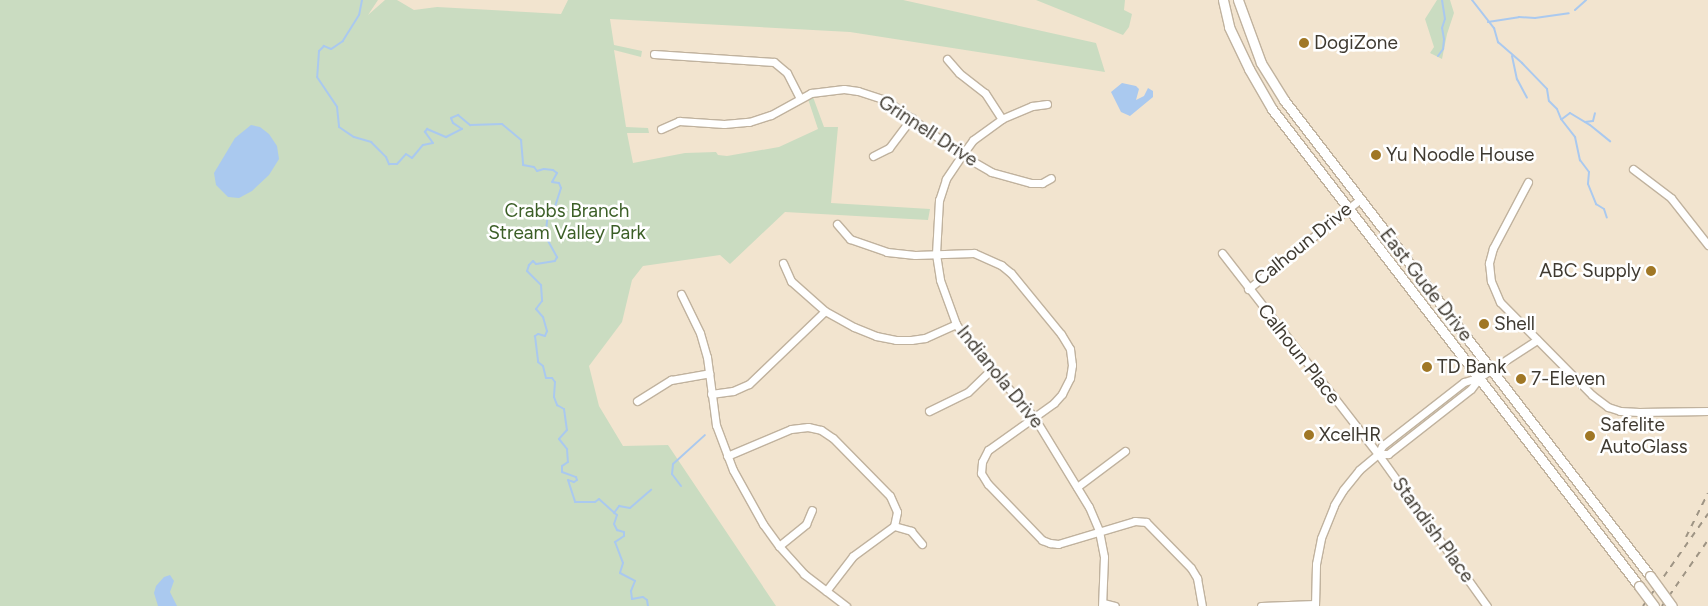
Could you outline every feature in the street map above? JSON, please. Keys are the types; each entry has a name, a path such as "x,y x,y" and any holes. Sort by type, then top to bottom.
{"main road":[{"name":"East Gude Drive","path":"1223,0 1229,27 1249,69 1272,109 1480,377 1654,606"},
{"name":"East Gude Drive","path":"1238,0 1261,63 1284,100 1672,606"}],"street":[{"path":"654,54 774,62 787,73 800,98"},
{"path":"947,59 959,73 985,93 1002,119"},
{"name":"Grinnell Drive","path":"661,129 679,122 724,124 749,122 771,115 800,98 826,90 858,91 886,100 962,155 991,172 1021,182 1038,183 1051,178"},
{"name":"Indianola Drive","path":"1047,104 1032,106 1002,119 973,140 946,179 940,200 936,254 940,280 956,324 969,344 1034,417 1077,487 1099,531 1104,557 1102,604"},
{"path":"873,156 889,148 912,118"},
{"path":"1633,169 1671,198 1708,245"},
{"path":"1528,182 1493,248 1489,263 1490,276 1500,302 1592,395 1612,409 1639,412 1708,412"},
{"name":"Calhoun Drive","path":"1248,289 1359,200"},
{"path":"837,224 850,239 888,252 915,255 974,253 1001,265 1011,273 1061,334 1070,349 1072,365 1070,378 1062,394 988,450 983,457 982,472 988,484 1042,540 1058,544 1136,521 1146,522 1191,568 1197,578 1202,606"},
{"name":"Calhoun Place","path":"1222,252 1248,289 1378,454"},
{"path":"783,263 791,281 825,311 854,327 896,340 925,338 956,324"},
{"path":"681,294 700,333 709,373 716,425 727,456 763,524 779,546 804,574 846,606"},
{"path":"711,394 733,391 748,384 825,311"},
{"path":"1261,606 1315,605 1316,564 1326,521 1343,490 1359,470 1378,454 1382,446 1423,412 1464,382 1480,377 1537,340"},
{"path":"929,411 968,392 992,369"},
{"path":"637,401 671,380 709,373"},
{"path":"1378,454 1388,454 1471,389 1480,377"},
{"path":"727,456 791,429 808,427 821,430 833,438 890,496 897,512 894,526 853,556 826,592"},
{"path":"1077,487 1125,451"},
{"name":"Standish Place","path":"1378,454 1487,606"},
{"path":"779,546 806,524 812,510"},
{"path":"894,526 912,531 922,544"},
{"path":"1102,604 1115,606"}],"green space":[{"name":"Crabbs Branch Stream Valley Park","path":"0,0 378,0 368,15 385,0 397,0 414,10 437,7 561,14 568,0 903,0 1096,43 1105,72 850,32 610,19 614,45 642,51 641,57 614,50 626,127 648,128 649,133 627,133 633,163 685,153 716,152 718,155 727,156 779,147 818,129 808,99 813,97 824,127 838,127 831,203 930,209 928,220 785,212 730,264 720,255 643,266 632,280 622,322 589,366 599,406 623,446 668,445 776,606 0,606"},
{"path":"1036,0 1125,0 1124,10 1132,14 1129,27 1123,35"},
{"path":"1437,0 1450,0 1454,13 1442,59 1430,53 1434,47 1425,19"}],"water":[{"path":"1122,83 1136,86 1139,89 1136,100 1144,96 1148,88 1153,91 1153,97 1130,116 1121,112 1111,92"},
{"path":"251,125 260,127 269,134 277,146 279,159 269,175 252,191 239,198 228,197 216,185 214,173 235,138"},
{"path":"170,575 174,581 170,592 177,606 158,606 154,593 156,586 164,577"}],"waterway":[{"path":"362,0 359,15 343,41 331,49 324,46 319,51 317,77 337,107 339,127 354,137 371,142 386,157 389,164 397,164 406,154 412,158 423,145 433,143 425,132 427,129 446,137 462,129 453,123 451,118 458,115 470,125 502,124 521,140 523,165 534,167 537,171 544,169 553,170 557,173 552,182 559,183 561,188 555,206 548,212 546,231 541,235 547,239 557,257 555,261 536,264 533,261 527,271 541,285 542,301 536,309 543,317 547,331 545,336 538,334 535,336 538,362 543,366 546,378 552,378 555,382 554,397 557,405 564,409 567,430 559,439 567,449 568,462 562,466 562,472 576,477 577,480 574,482 568,480 575,502 595,502 599,499 617,515 614,524 617,530 624,532 624,536 615,542 623,563 620,573 635,581 631,591 632,599 643,597 647,600 648,606"},
{"path":"1438,56 1443,49 1444,39 1442,28 1445,19 1442,0"},
{"path":"1472,0 1494,28 1498,42 1547,89 1549,101 1557,109 1561,119 1575,137 1580,160 1589,172 1588,184 1596,204 1604,209 1607,218"},
{"path":"1575,10 1586,0"},
{"path":"1488,22 1519,17 1535,18 1569,13"},
{"path":"1512,56 1517,79 1527,98"},
{"path":"1562,119 1570,113 1590,125 1610,141"},
{"path":"1585,122 1593,121 1595,113"},
{"path":"681,486 672,474 673,464 705,435"},
{"path":"614,513 619,506 630,508 651,490"}],"railway":[{"path":"1686,537 1708,493"},
{"path":"1643,606 1708,514"},
{"path":"1662,606 1708,540"}],"place":[{"name":"DogiZone","path":"1304,43"},
{"name":"Yu Noodle House","path":"1376,155"},
{"name":"ABC Supply","path":"1651,271"},
{"name":"Shell","path":"1484,324"},
{"name":"TD Bank","path":"1427,367"},
{"name":"7-Eleven","path":"1521,379"},
{"name":"XcelHR","path":"1309,435"},
{"name":"Safelite AutoGlass","path":"1590,436"}]}
